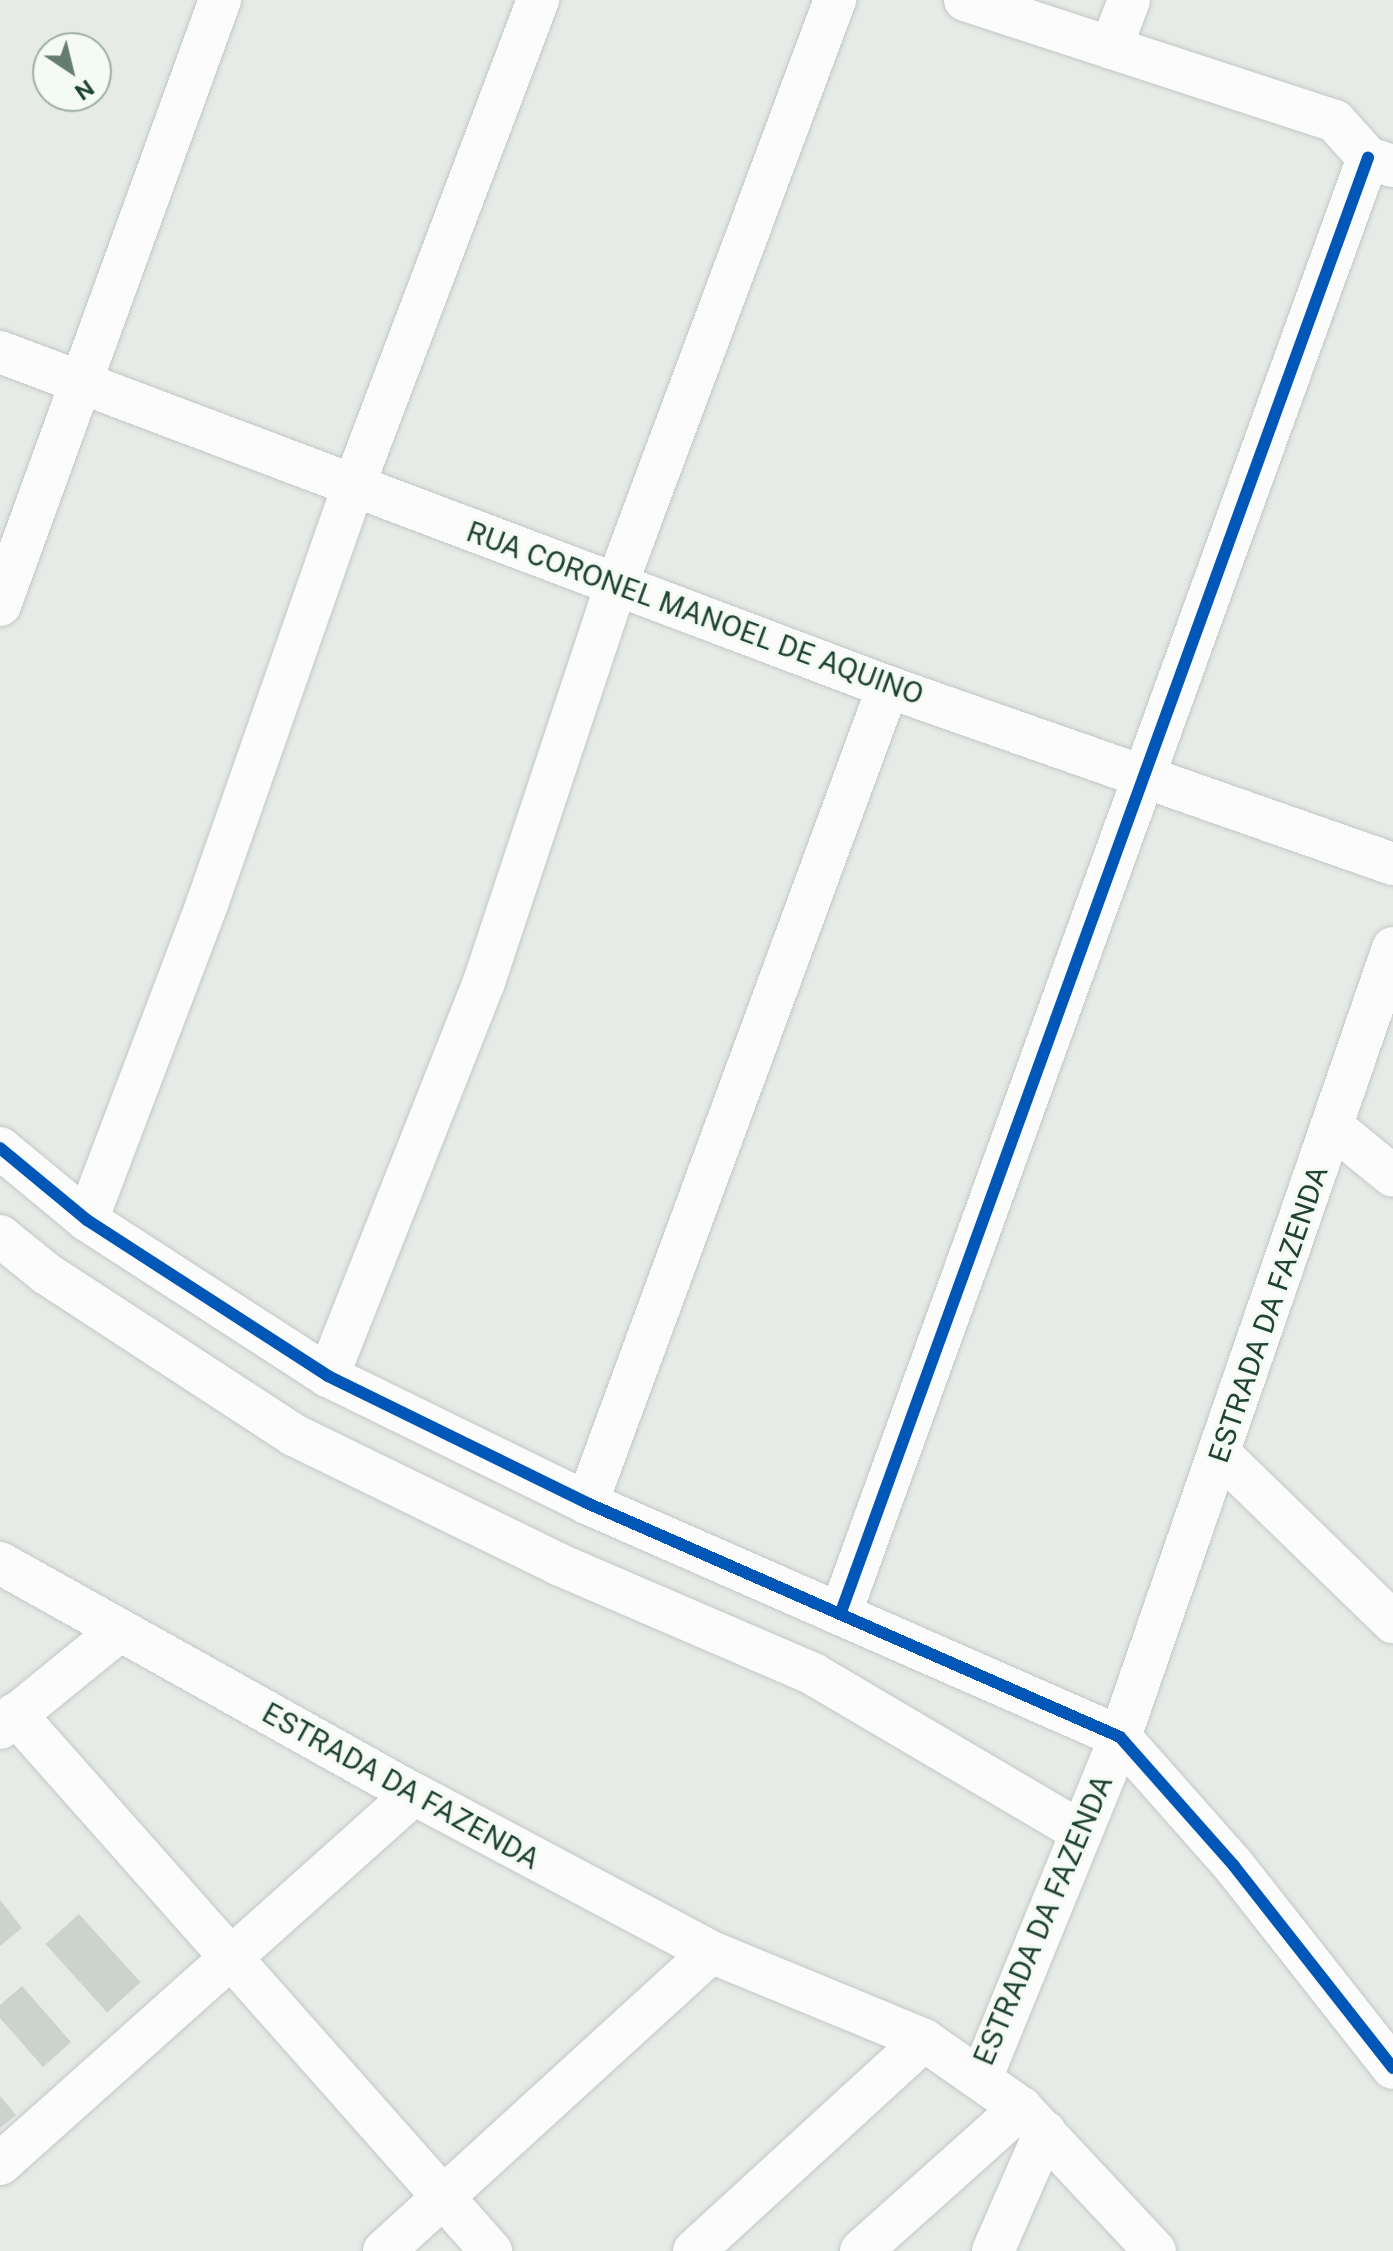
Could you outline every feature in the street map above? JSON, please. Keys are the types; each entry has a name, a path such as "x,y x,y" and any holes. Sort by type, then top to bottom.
{"street":[{"path":"0,605 220,0"},
{"path":"87,1220 208,901 354,485 538,0"},
{"path":"328,1376 484,982 616,586 835,0"},
{"path":"841,1612 1144,776 1381,162 1335,121 965,0"},
{"path":"1111,48 1129,0"},
{"name":"RUA CORONEL MANOEL DE AQUINO","path":"0,352 888,687 1393,864"},
{"path":"587,1503 888,687"},
{"name":"ESTRADA DA FAZENDA","path":"0,1563 414,1794 711,1952 924,2040 982,2076 1120,1737 1393,948"},
{"path":"1333,1127 1393,1176"},
{"path":"0,1148 87,1220 328,1376 587,1503 1120,1737 1234,1866 1393,2068"},
{"path":"0,1236 47,1274 294,1435 558,1564 813,1674 1081,1832"},
{"path":"1219,1453 1393,1622"},
{"path":"119,1631 8,1721 232,1956 491,2251"},
{"path":"0,2164 414,1794"},
{"path":"384,2251 711,1952"},
{"path":"694,2251 924,2040"},
{"path":"982,2076 1033,2120 1155,2251"},
{"path":"861,2251 1033,2120"},
{"path":"993,2251 1033,2120"}],"building":[{"path":"0,1900 22,1928 0,1946"},
{"path":"79,1914 141,1982 107,2012 46,1944"},
{"path":"22,1986 71,2042 43,2067 0,2018 0,2005"},
{"path":"0,2096 16,2115 0,2128"}],"cycle path":[{"path":"841,1612 1368,158"},
{"path":"0,1148 87,1220 328,1376 587,1503 1120,1737 1234,1866 1393,2068"}]}
